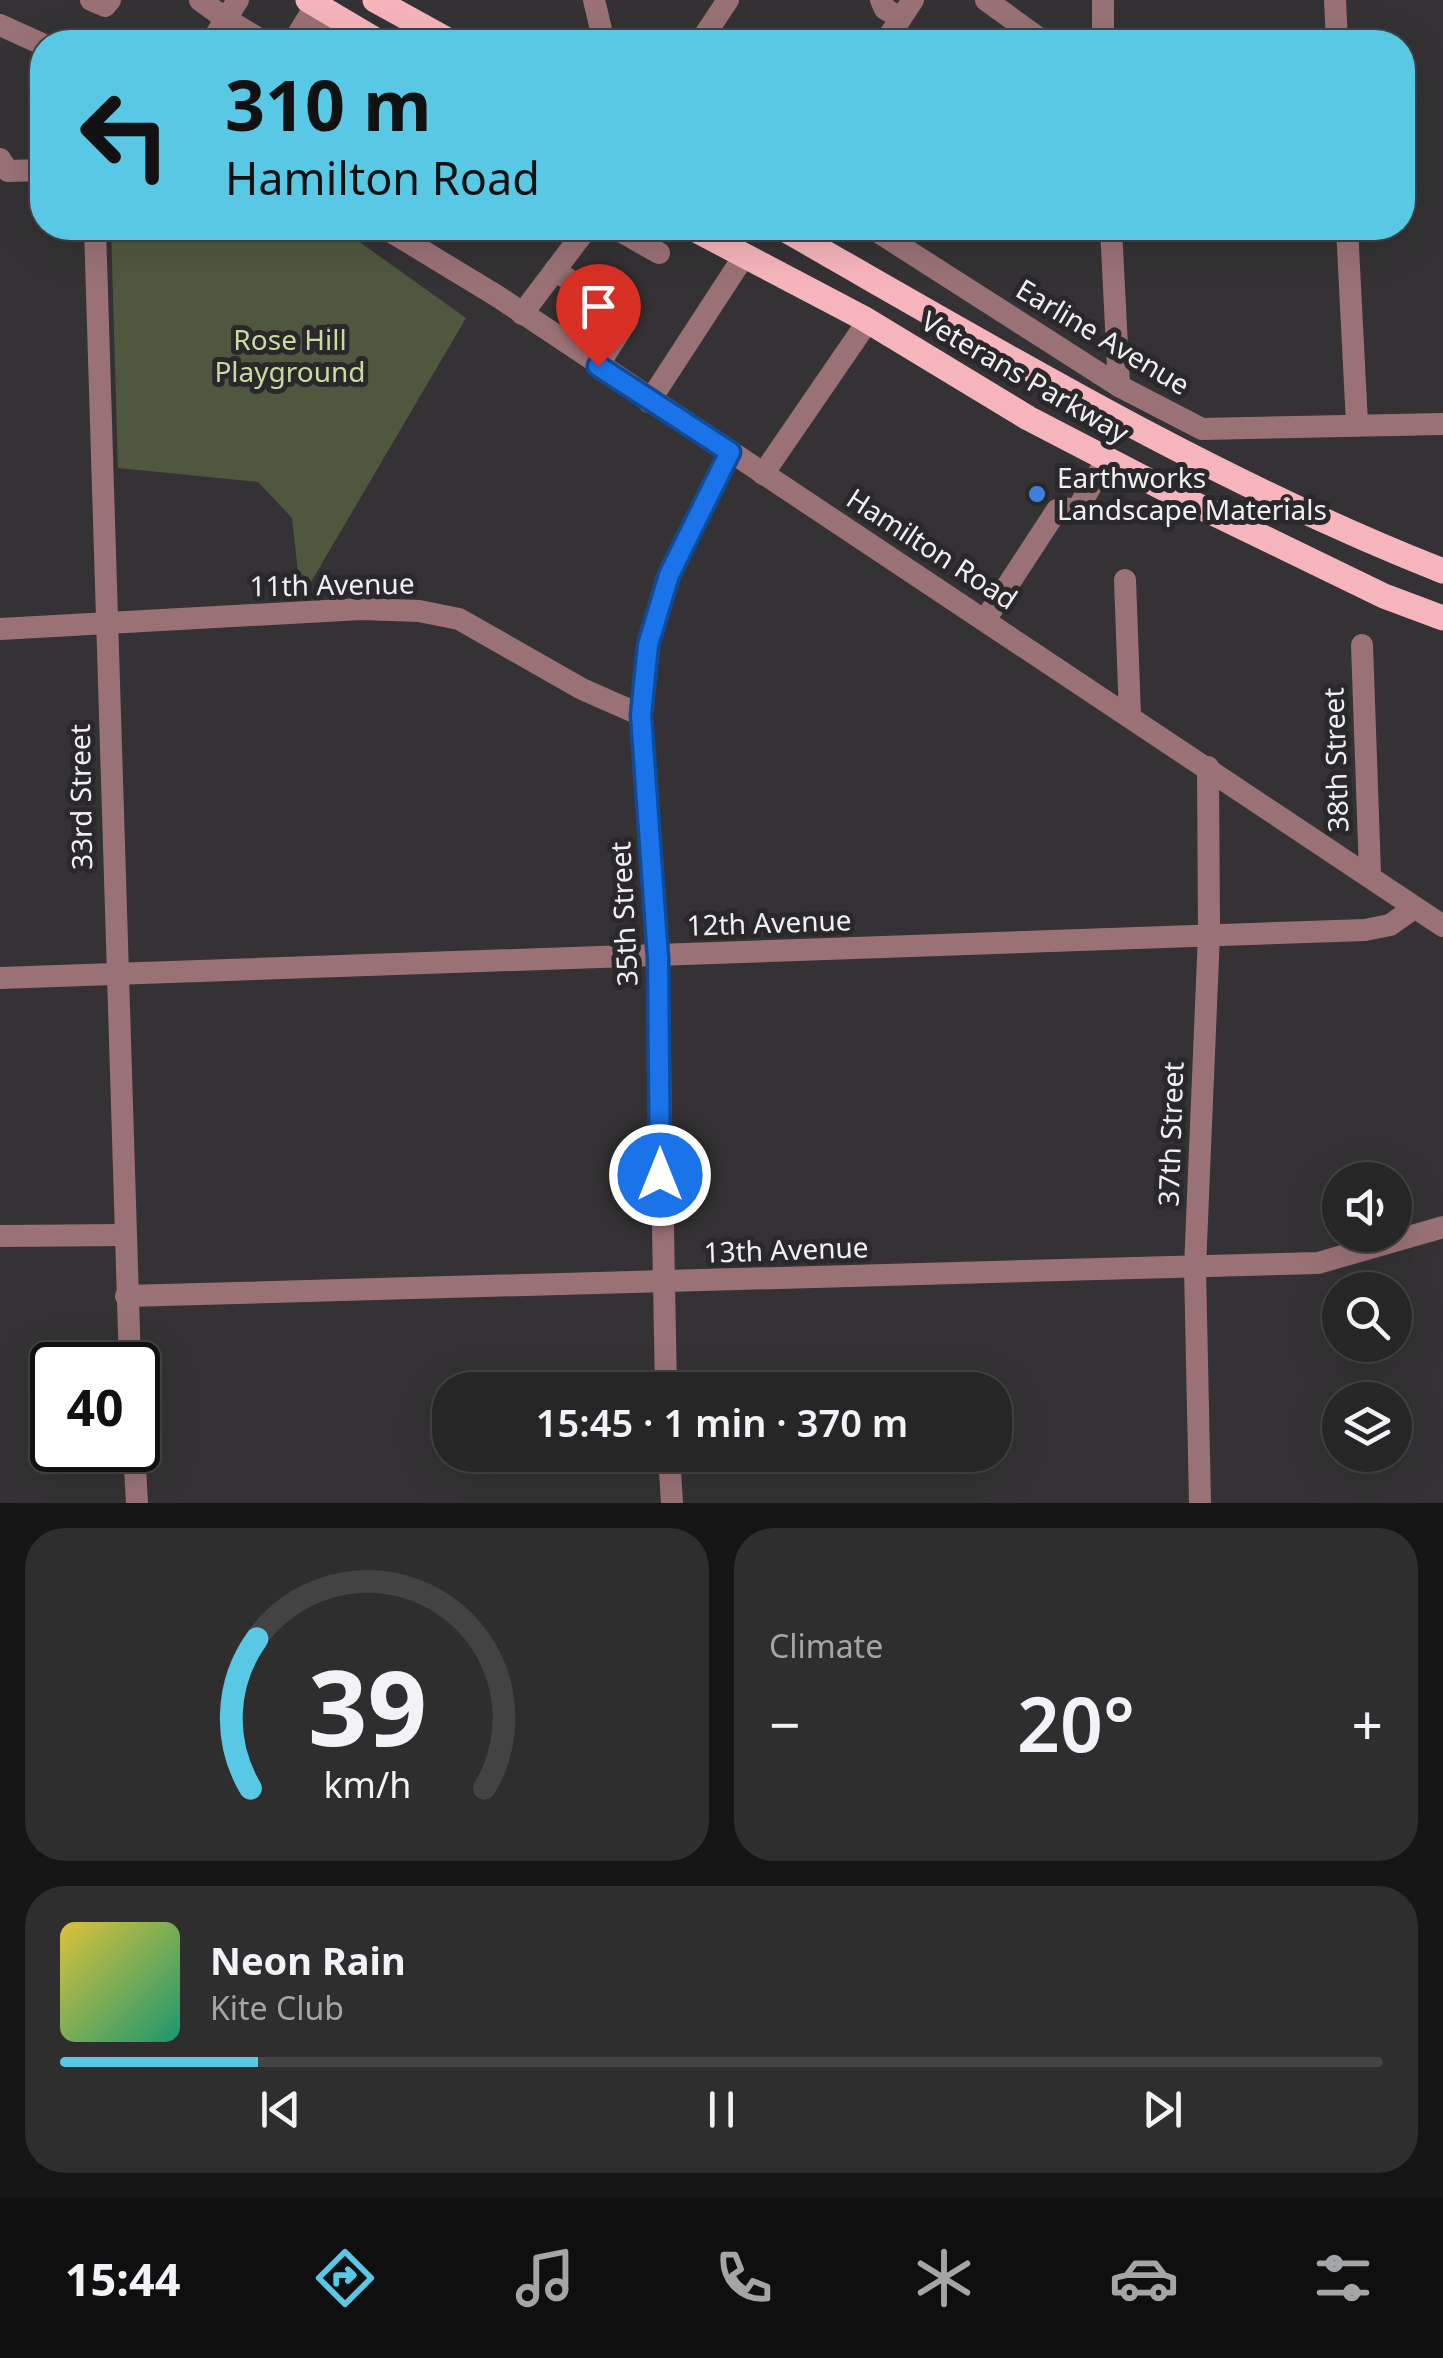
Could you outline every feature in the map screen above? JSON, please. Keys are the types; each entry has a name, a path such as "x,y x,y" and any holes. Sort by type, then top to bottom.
{"main road":[{"path":"376,0 430,30"},
{"path":"401,0 404,8 426,28"},
{"path":"306,18 331,30"},
{"name":"Veterans Parkway","path":"714,240 868,322 968,384 1107,460 1301,558 1443,618"},
{"name":"Veterans Parkway","path":"803,240 1134,429 1324,523 1443,571"}],"street":[{"path":"91,0 105,6 110,0"},
{"path":"200,0 232,9 252,30"},
{"path":"594,0 601,30"},
{"path":"708,30 728,0"},
{"path":"881,0 885,8 908,9"},
{"path":"986,0 1027,30"},
{"path":"1103,0 1104,30"},
{"path":"1335,0 1337,30"},
{"path":"893,30 908,9"},
{"path":"0,25 30,39"},
{"path":"0,159 8,171 30,170"},
{"name":"33rd Street","path":"95,240 129,1342"},
{"name":"Hamilton Road","path":"405,240 1370,874 1443,926"},
{"path":"522,314 577,240"},
{"path":"635,240 659,254"},
{"name":"Earline Avenue","path":"891,240 1118,386 1202,429 1443,424"},
{"path":"1112,240 1118,386"},
{"path":"1348,240 1358,423"},
{"path":"649,402 744,256"},
{"path":"554,270 627,320 598,366"},
{"path":"763,474 868,322"},
{"name":"35th Street","path":"665,1372 660,1283 658,958 641,715 648,645 669,575 730,452"},
{"path":"985,620 1057,510 1078,508 1107,460"},
{"path":"1125,580 1130,716"},
{"name":"11th Avenue","path":"0,629 361,609 419,612 459,619 582,689 641,715"},
{"name":"38th Street","path":"1362,644 1370,874"},
{"name":"37th Street","path":"1200,1503 1195,1268 1209,934 1208,767"},
{"name":"12th Avenue","path":"0,978 658,958 1365,930 1390,925 1414,908"},
{"name":"13th Avenue","path":"126,1296 1318,1263 1443,1227"},
{"path":"0,1236 126,1235"},
{"path":"135,1472 137,1503"},
{"path":"670,1472 672,1503"}],"green space":[{"name":"Rose Hill Playground","path":"111,240 357,240 466,318 301,599 292,518 258,482 118,468"}],"place":[{"name":"Earthworks Landscape Materials","path":"1037,494"}],"route":[{"path":"598,366 730,452 697,511 669,575 648,645 641,715 658,958 660,1175"}]}
